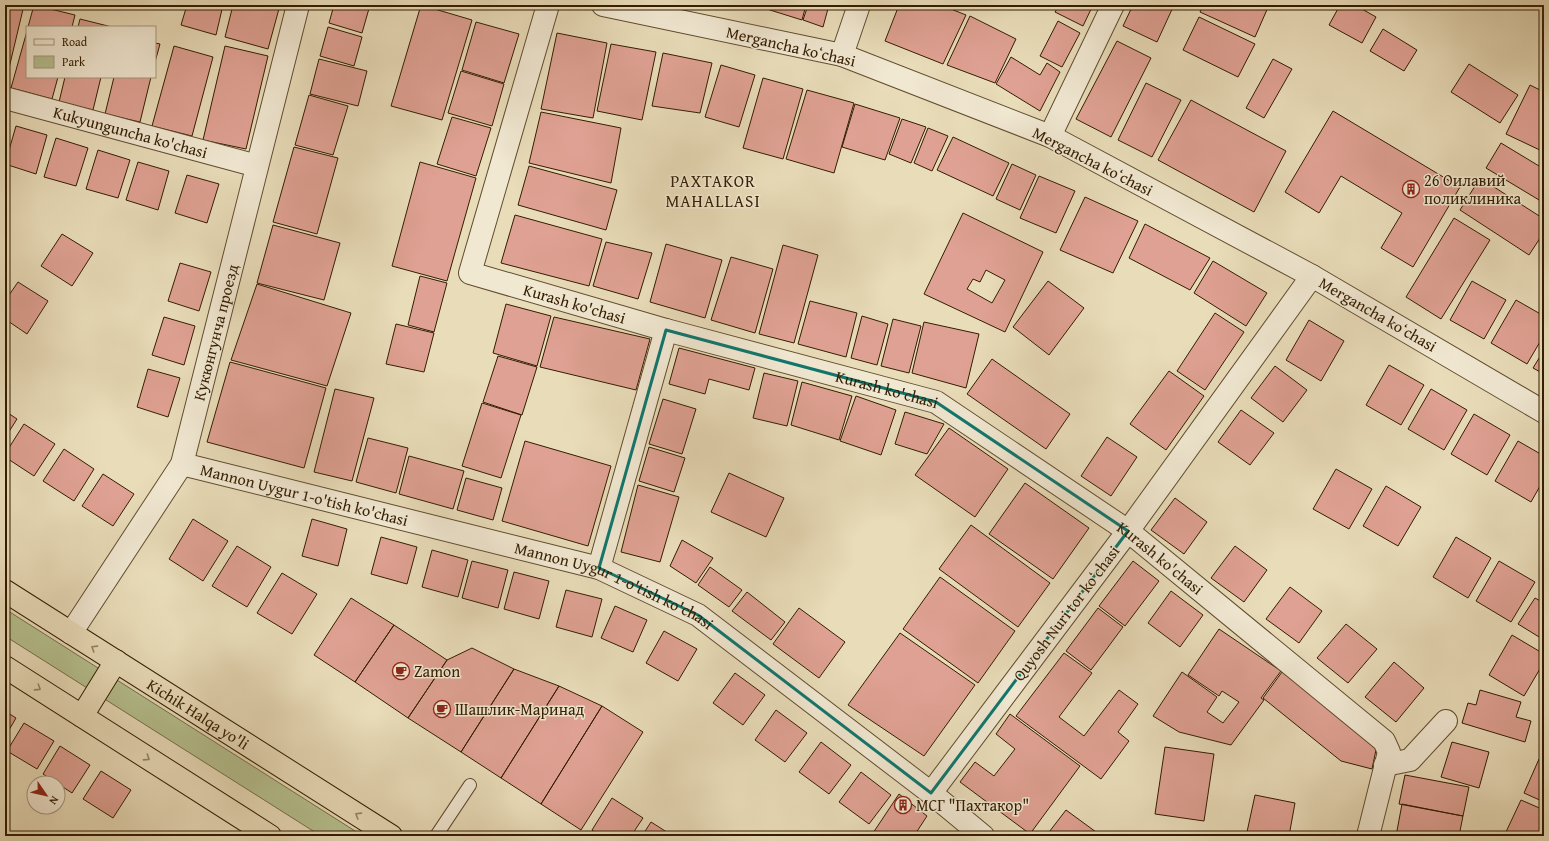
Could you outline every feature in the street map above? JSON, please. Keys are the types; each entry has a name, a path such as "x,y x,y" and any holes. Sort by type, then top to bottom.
{"highway":[{"name":"Kichik Halqa yo'li","path":"5,591 391,836"},
{"path":"82,716 116,661"},
{"path":"5,667 260,833"}],"street":[{"name":"Кукюнгунча проезд","path":"71,633 182,464 256,166 298,5"},
{"name":"Kurash ko'chasi","path":"548,5 470,272 666,330 936,402 1128,530 1384,741 1389,752 1368,836"},
{"name":"Mergancha koʻchasi","path":"603,5 842,55 1050,136 1312,276 1544,412"},
{"path":"842,55 860,5"},
{"path":"1050,136 1113,5"},
{"name":"Kukyunguncha ko'chasi","path":"5,98 256,166"},
{"name":"Quyosh Nuri tor koʻchasi","path":"931,793 1128,530 1312,276"},
{"path":"599,568 666,330"},
{"name":"Mannon Uygur 1-o'tish ko'chasi","path":"182,464 599,568 698,615 931,793 983,836"},
{"path":"1386,766 1410,760 1446,721"}],"lane":[{"path":"436,836 470,785"}],"highlighted area":[{"path":"666,330 936,402 1128,531 931,793 698,615 599,568"}],"green space":[{"path":"5,609 363,836 321,836 5,636"}],"building":[{"path":"5,5 24,5 5,85"},
{"path":"34,5 75,15 72,26 28,26"},
{"path":"187,5 223,5 216,35 181,25"},
{"path":"233,5 280,5 268,49 225,37"},
{"path":"334,5 370,5 362,33 329,23"},
{"path":"421,5 472,20 442,120 391,106"},
{"path":"754,5 806,5 802,20"},
{"path":"808,5 829,5 823,27 803,20"},
{"path":"899,5 941,5 966,15 943,64 885,41"},
{"path":"1059,5 1093,5 1083,26 1055,12"},
{"path":"1133,5 1174,5 1157,42 1123,26"},
{"path":"1203,5 1269,5 1255,37 1200,12"},
{"path":"1340,5 1355,5 1376,17 1362,43 1329,25"},
{"path":"970,16 1016,39 995,83 947,65"},
{"path":"1199,17 1255,44 1238,77 1183,50"},
{"path":"80,19 108,26 78,26"},
{"path":"1058,21 1080,33 1062,67 1040,56"},
{"path":"476,22 519,34 504,83 462,70"},
{"path":"328,27 362,37 354,66 320,56"},
{"path":"1383,29 1417,50 1404,71 1370,51"},
{"path":"557,33 607,43 593,118 541,109"},
{"path":"26,35 26,78 58,78 52,99 11,88"},
{"path":"1117,41 1151,58 1111,137 1076,119"},
{"path":"156,43 160,44 156,58"},
{"path":"611,44 656,52 642,120 597,111"},
{"path":"174,46 213,57 192,136 152,126"},
{"path":"225,46 268,56 246,149 203,140"},
{"path":"663,53 712,63 700,113 652,106"},
{"path":"1011,57 1040,75 1047,63 1060,72 1040,111 996,84"},
{"path":"319,59 367,71 358,106 310,94"},
{"path":"1273,59 1292,69 1264,118 1246,108"},
{"path":"1469,64 1518,95 1500,123 1451,92"},
{"path":"721,65 755,75 739,127 705,117"},
{"path":"461,71 504,84 492,126 448,113"},
{"path":"65,78 101,78 93,110 59,102"},
{"path":"114,78 151,78 140,122 105,114"},
{"path":"763,78 803,89 783,159 743,148"},
{"path":"1146,83 1181,100 1152,157 1118,140"},
{"path":"1530,85 1544,92 1544,152 1506,134"},
{"path":"807,90 854,103 834,173 786,159"},
{"path":"309,95 348,106 333,155 295,145"},
{"path":"1191,100 1286,151 1254,212 1158,160"},
{"path":"855,104 900,118 885,160 842,147"},
{"name":"26 Оилавий поликлиника","path":"1333,111 1460,187 1413,267 1381,248 1402,213 1341,176 1319,213 1285,192"},
{"path":"541,112 621,128 611,183 529,163"},
{"path":"452,117 491,128 476,176 437,164"},
{"path":"902,119 926,127 911,163 889,154"},
{"path":"16,126 47,135 36,174 5,164"},
{"path":"928,128 948,136 932,171 914,163"},
{"path":"953,137 1009,163 993,196 937,170"},
{"path":"56,138 88,148 76,186 44,177"},
{"path":"1501,143 1544,169 1544,203 1486,168"},
{"path":"294,147 338,158 317,234 273,222"},
{"path":"98,150 130,160 118,198 86,189"},
{"path":"138,162 169,171 158,210 126,200"},
{"path":"420,162 476,178 447,281 392,266"},
{"path":"1012,164 1036,175 1020,210 996,199"},
{"path":"529,166 617,190 606,230 518,205"},
{"path":"187,175 219,184 207,223 175,213"},
{"path":"1039,176 1075,191 1056,233 1020,218"},
{"path":"1480,178 1544,219 1544,232 1529,255 1460,210"},
{"path":"1085,197 1138,221 1113,273 1060,250"},
{"path":"963,213 1043,252 1005,332 924,294","holes":["986,270 1005,280 992,303 967,289 973,279 980,282"]},
{"path":"515,215 602,239 589,286 501,263"},
{"path":"1454,218 1490,240 1441,319 1406,297"},
{"path":"1145,224 1210,258 1190,290 1129,258"},
{"path":"273,225 340,243 324,300 257,283"},
{"path":"62,234 93,253 72,286 41,266"},
{"path":"606,242 652,253 638,299 593,286"},
{"path":"666,244 722,260 705,318 650,302"},
{"path":"783,245 818,255 794,343 759,334"},
{"path":"731,257 773,269 755,333 711,320"},
{"path":"1213,261 1267,293 1246,326 1194,293"},
{"path":"180,263 211,272 199,311 168,301"},
{"path":"420,276 447,283 434,332 408,325"},
{"path":"1048,281 1084,308 1049,355 1013,327"},
{"path":"1472,281 1506,300 1484,339 1450,320"},
{"path":"18,282 48,301 27,334 5,319 5,301"},
{"path":"257,284 351,313 327,386 231,360"},
{"path":"1516,300 1544,316 1544,335 1527,364 1491,343"},
{"path":"810,301 857,313 846,357 798,344"},
{"path":"506,304 551,316 537,366 493,353"},
{"path":"1215,313 1244,332 1205,390 1177,371"},
{"path":"862,316 888,324 877,365 851,358"},
{"path":"164,317 195,326 184,365 152,355"},
{"path":"554,317 650,339 636,390 540,367"},
{"path":"893,319 921,326 909,373 881,366"},
{"path":"1309,320 1344,341 1321,381 1286,360"},
{"path":"924,322 979,334 966,388 912,373"},
{"path":"396,324 434,333 424,372 386,364"},
{"path":"679,348 755,368 749,390 709,379 705,394 669,384"},
{"path":"1544,350 1544,374 1533,368"},
{"path":"498,356 537,367 522,415 483,402"},
{"path":"992,359 1070,414 1046,449 967,394"},
{"path":"230,362 326,388 304,468 207,442"},
{"path":"1389,365 1424,385 1401,425 1366,405"},
{"path":"1275,366 1307,390 1283,422 1251,398"},
{"path":"148,369 180,378 168,417 137,407"},
{"path":"1169,371 1204,396 1166,450 1130,424"},
{"path":"764,373 798,381 787,426 753,418"},
{"path":"802,382 852,396 839,440 791,425"},
{"path":"335,389 374,398 352,481 314,472"},
{"path":"1431,389 1467,410 1444,450 1408,429"},
{"path":"856,396 896,410 881,455 840,441"},
{"path":"663,399 696,409 682,454 649,444"},
{"path":"482,403 521,415 501,478 462,466"},
{"path":"1241,410 1274,433 1250,465 1218,442"},
{"path":"5,411 17,419 5,438"},
{"path":"905,412 944,424 927,454 895,444"},
{"path":"1474,414 1510,435 1487,475 1451,454"},
{"path":"24,424 55,444 34,476 5,457 5,454"},
{"path":"949,428 1008,469 975,517 915,475"},
{"path":"1107,437 1137,457 1111,496 1081,476"},
{"path":"368,438 408,448 396,493 356,482"},
{"path":"525,441 611,466 588,546 502,521"},
{"path":"1518,441 1544,456 1544,479 1531,502 1495,481"},
{"path":"649,447 685,458 674,492 639,481"},
{"path":"64,449 94,469 74,501 43,481"},
{"path":"409,456 464,471 453,509 399,494"},
{"path":"1336,469 1372,489 1349,529 1313,509"},
{"path":"729,473 784,498 766,537 711,512"},
{"path":"103,474 134,494 113,526 82,506"},
{"path":"466,478 502,488 493,520 457,510"},
{"path":"1025,483 1089,528 1053,579 989,534"},
{"path":"638,485 679,497 660,562 621,552"},
{"path":"1386,486 1421,507 1398,546 1363,526"},
{"path":"1175,498 1207,522 1184,554 1151,530"},
{"path":"1544,498 1544,509 1539,506"},
{"path":"193,519 228,541 203,581 169,559"},
{"path":"312,519 347,529 338,566 302,556"},
{"path":"971,525 1050,583 1018,627 939,569"},
{"path":"381,537 417,547 407,584 371,574"},
{"path":"1456,537 1491,558 1468,598 1433,577"},
{"path":"682,540 713,558 696,583 670,566"},
{"path":"237,546 271,567 247,607 212,586"},
{"path":"1235,546 1267,570 1244,602 1211,578"},
{"path":"432,550 468,560 458,597 422,587"},
{"path":"472,561 508,570 498,608 462,598"},
{"path":"1133,561 1159,581 1125,626 1099,606"},
{"path":"1499,561 1535,582 1511,622 1476,601"},
{"path":"710,567 742,590 729,607 698,585"},
{"path":"514,572 549,581 539,619 504,609"},
{"path":"282,573 317,594 292,634 257,613"},
{"path":"940,577 1015,631 978,683 903,629"},
{"path":"1290,587 1322,611 1299,643 1266,619"},
{"path":"566,590 602,599 592,637 556,627"},
{"path":"1171,591 1203,615 1180,647 1148,623"},
{"path":"747,592 785,622 771,640 732,611"},
{"path":"351,598 394,625 355,682 314,655"},
{"path":"1535,598 1544,603 1544,640 1518,624"},
{"path":"615,606 647,620 633,652 601,638"},
{"path":"799,608 845,642 819,678 773,644"},
{"path":"1098,608 1123,627 1091,670 1066,651"},
{"path":"1346,624 1377,649 1348,683 1317,658"},
{"name":"Zamon","path":"394,625 447,660 408,718 355,682"},
{"path":"1219,629 1281,671 1261,698 1264,700 1231,745 1179,732 1153,716 1182,672 1217,697 1207,712 1223,723 1239,702 1222,691 1219,696 1188,675"},
{"path":"664,631 697,649 678,681 646,663"},
{"path":"900,633 975,685 924,756 848,705"},
{"path":"1512,635 1544,654 1544,662 1524,696 1489,675"},
{"path":"472,648 514,669 461,752 408,718 447,660"},
{"path":"1064,653 1092,673 1059,717 1084,736 1119,690 1138,704 1118,732 1129,741 1101,779 1016,716"},
{"path":"1394,662 1424,688 1396,722 1365,697"},
{"path":"514,669 559,686 501,778 461,752"},
{"path":"1282,672 1377,745 1372,769 1341,761 1263,698"},
{"path":"735,673 765,695 743,725 713,703"},
{"path":"559,686 602,706 541,804 501,778"},
{"path":"1480,690 1521,702 1516,717 1531,721 1525,742 1462,723 1468,703 1476,705"},
{"path":"602,706 643,732 581,830 541,804"},
{"path":"776,710 807,733 785,762 755,740"},
{"path":"5,711 16,718 5,737"},
{"path":"1010,714 1080,766 1030,834 960,782 975,762 994,776 1015,749 996,734"},
{"path":"24,723 54,741 37,769 7,751"},
{"path":"821,742 851,765 829,794 799,772"},
{"path":"1452,742 1489,752 1479,788 1441,777"},
{"path":"60,746 90,765 72,793 66,789 66,775 43,774"},
{"path":"1165,747 1214,754 1204,821 1155,814"},
{"path":"1539,759 1544,761 1544,802 1524,793"},
{"path":"101,771 131,790 113,818 83,799"},
{"path":"861,772 891,795 869,824 839,802"},
{"path":"1405,775 1469,787 1463,816 1399,804"},
{"name":"МСГ \"Пахтакор\"","path":"899,794 927,816 914,836 871,836"},
{"path":"1255,795 1295,803 1289,836 1266,836 1247,832"},
{"path":"612,798 643,818 631,836 600,836 592,830"},
{"path":"1521,800 1544,810 1544,836 1510,836 1505,834"},
{"path":"1402,804 1463,816 1459,836 1396,836"},
{"path":"1066,810 1096,832 1095,836 1046,836"},
{"path":"651,822 673,836 642,836"},
{"path":"1096,832 1115,836 1095,836"},
{"path":"1247,832 1266,836 1246,836"}],"place":[{"name":"26 Оилавий поликлиника","path":"1411,189"},
{"name":"Zamon","path":"401,671"},
{"name":"Шашлик-Маринад","path":"442,709"},
{"name":"МСГ \"Пахтакор\"","path":"903,805"}],"district":[{"name":"PAXTAKOR MAHALLASI","path":"713,190"}]}
